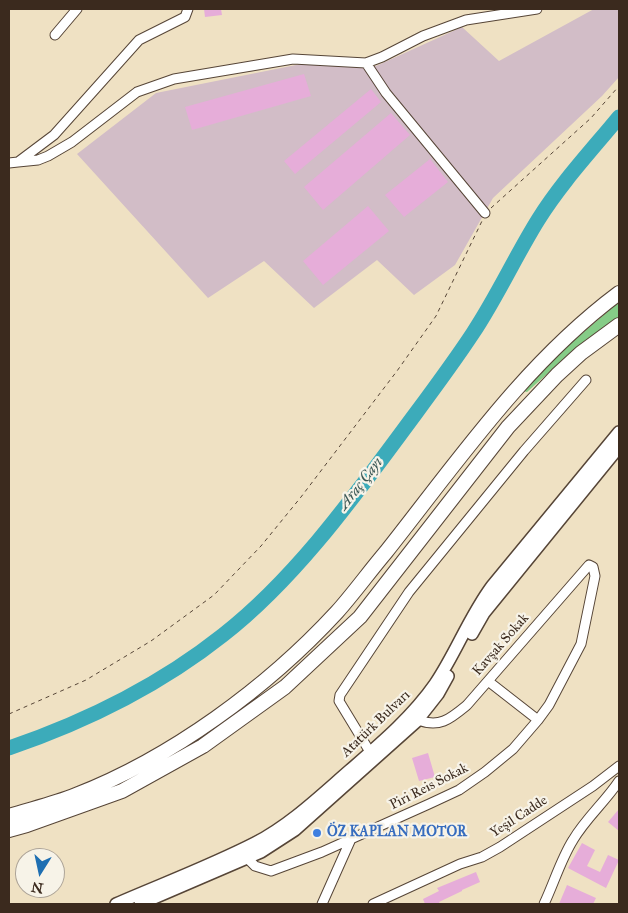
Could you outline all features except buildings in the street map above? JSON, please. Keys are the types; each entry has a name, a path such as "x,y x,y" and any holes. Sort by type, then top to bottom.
{"highway":[{"path":"9,816 75,795 134,769 190,734 263,682 294,655 337,612 514,391 560,342 619,293"},
{"path":"9,830 122,791 203,746 285,687 360,617 508,428 557,375 581,353 619,325"}],"main road":[{"name":"Atatürk Bulvarı","path":"140,904 245,854 255,843 293,820 408,717 435,684 480,602 619,432"},
{"name":"Atatürk Bulvarı","path":"116,904 245,854 272,846 295,830 418,720 438,694 484,613 619,447"}],"street":[{"path":"55,35 77,9"},
{"path":"14,162 54,136 139,40 185,17 188,9"},
{"path":"14,162 38,160 48,156 72,142 136,92 174,79 293,59 366,62 382,57 423,36 466,20 537,9"},
{"path":"366,62 386,93 486,213"},
{"path":"370,752 339,701 340,695 409,592 524,451 586,380"},
{"name":"Kavşak Sokak","path":"418,720 428,724 440,723 452,717 467,705 589,565 594,567"},
{"name":"Piri Reis Sokak","path":"245,854 254,866 271,871 351,839 459,790 513,750 548,705 581,644 595,576 594,567"},
{"path":"488,680 538,720"},
{"name":"Yeşil Cadde","path":"373,904 500,847 593,786 619,766"},
{"path":"544,904 573,840 619,781"},
{"path":"322,904 351,839"}],"path":[{"path":"9,714 86,680 151,641 214,595 261,546 301,497 391,379 436,316 486,213 591,118 619,86"}],"shaded area":[{"path":"594,9 619,9 619,77 602,96 493,198 455,265 414,295 377,260 314,308 264,261 208,298 77,154 156,93 321,60 376,66 462,27 499,61"}],"green space":[{"path":"619,302 619,318 566,357 527,392 523,391 565,348"}],"waterway":[{"name":"Araç Çayı","path":"9,748 93,714 148,686 223,635 272,591 339,515 437,385 482,319 547,206 619,117"}],"place":[{"name":"ÖZ KAPLAN MOTOR","path":"317,833"}]}
